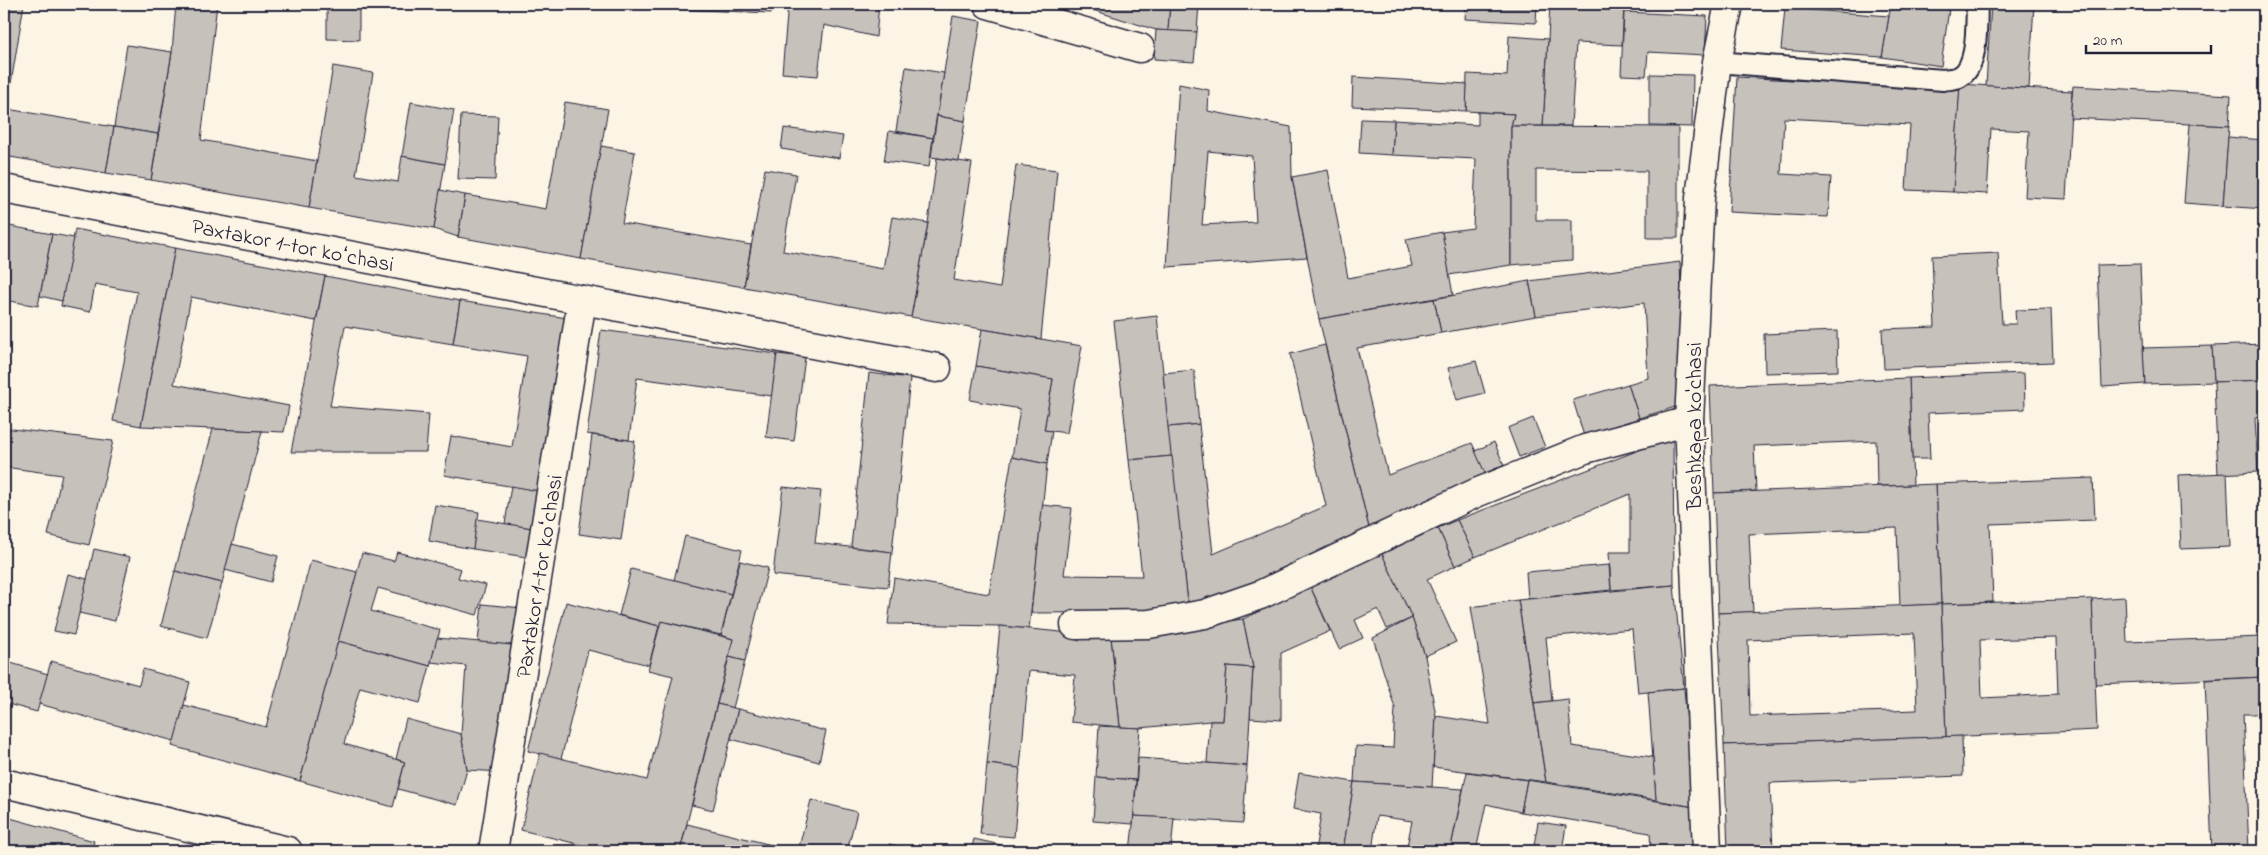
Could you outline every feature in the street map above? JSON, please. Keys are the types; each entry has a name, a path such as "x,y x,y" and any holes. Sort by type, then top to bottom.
{"street":[{"path":"988,4 1140,48"},
{"name":"Beshkapa ko'chasi","path":"1707,851 1689,420 1700,198 1717,62 1729,4"},
{"name":"Paxtakor 1-tor koʻchasi","path":"4,189 937,368"},
{"name":"Paxtakor 1-tor koʻchasi","path":"492,851 582,300"},
{"path":"1075,625 1149,624 1205,614 1260,594 1476,493 1576,453 1689,420"},
{"path":"4,783 288,851"}],"lane":[{"path":"1717,62 1943,80 1958,77 1968,70 1973,59 1977,4"}],"building":[{"path":"4,4 24,4 4,126"},
{"path":"176,4 217,4 201,140 317,161 309,208 151,180 172,52"},
{"path":"327,4 359,4 359,40 327,39"},
{"path":"626,4 771,4 771,13 626,7"},
{"path":"788,4 879,4 876,37 824,25 818,76 782,73"},
{"path":"1084,4 1170,4 1168,31 1156,30 1083,7"},
{"path":"1170,4 1199,4 1197,32 1168,31"},
{"path":"1466,4 1537,4 1536,23 1465,19"},
{"path":"1550,4 1624,4 1622,45 1576,43 1571,126 1543,126"},
{"path":"1891,4 1925,4 1924,6 1949,9 1941,66 1882,57"},
{"path":"1991,4 2034,4 2029,88 1986,86"},
{"path":"1785,8 1889,16 1882,57 1781,50"},
{"path":"1624,12 1707,16 1705,55 1648,52 1646,76 1621,75"},
{"path":"953,16 981,21 965,121 937,116"},
{"path":"1156,30 1197,32 1194,62 1154,59"},
{"path":"1509,36 1548,39 1543,126 1511,126 1514,114 1466,111 1467,74 1507,76"},
{"path":"127,45 172,52 158,134 114,127"},
{"path":"333,66 373,73 356,175 398,182 402,156 445,164 434,229 309,208"},
{"path":"906,67 944,73 933,138 896,131"},
{"path":"1650,74 1693,75 1692,127 1650,126"},
{"path":"1353,77 1467,84 1466,111 1352,106"},
{"path":"1737,77 1960,89 1953,192 1906,190 1910,125 1784,118 1781,174 1831,177 1828,217 1729,212"},
{"path":"1179,84 1209,90 1208,111 1291,127 1292,177 1307,257 1167,267","holes":["1208,151 1252,156 1256,222 1202,225"]},
{"path":"1960,84 2072,91 2066,199 2025,197 2029,131 1991,129 1987,194 1953,192"},
{"path":"2073,86 2231,95 2229,126 2070,118"},
{"path":"411,102 454,110 445,164 402,156"},
{"path":"565,102 608,109 581,259 458,237 465,195 546,209"},
{"path":"7,109 114,127 106,173 4,156 4,126"},
{"path":"1478,112 1514,114 1511,126 1511,265 1449,275 1442,232 1473,228 1476,159 1392,155 1394,120 1478,125"},
{"path":"461,115 498,116 495,180 458,179"},
{"path":"937,116 965,121 959,161 931,157"},
{"path":"1361,119 1394,120 1392,155 1359,153"},
{"path":"2190,124 2229,126 2223,206 2184,203"},
{"path":"1511,126 1678,127 1678,238 1647,238 1647,171 1536,170 1536,220 1572,220 1572,260 1511,265"},
{"path":"114,127 158,134 151,180 106,173"},
{"path":"784,128 843,136 839,158 781,149"},
{"path":"889,131 933,138 929,167 884,161"},
{"path":"2228,137 2264,140 2264,209 2223,206"},
{"path":"601,146 635,152 622,223 751,245 744,287 581,259"},
{"path":"937,158 972,163 954,280 1000,288 1016,165 1057,170 1041,339 911,317 928,223"},
{"path":"765,169 796,174 783,251 883,269 892,217 928,223 911,317 744,287"},
{"path":"1328,170 1348,278 1412,266 1406,239 1442,232 1453,295 1319,319 1292,177"},
{"path":"440,190 465,195 458,237 434,229"},
{"path":"4,225 52,234 38,306 4,300"},
{"path":"75,229 175,248 141,426 113,421 137,292 95,284 90,312 61,306"},
{"path":"52,234 74,238 62,301 40,296"},
{"path":"175,248 325,276 316,321 191,297 174,384 289,406 284,432 141,426"},
{"path":"1998,253 2002,324 2016,324 2015,310 2051,309 2053,362 1884,369 1882,329 1935,327 1932,256"},
{"path":"1680,262 1685,404 1639,418 1628,384 1648,378 1644,303 1536,316 1529,281"},
{"path":"2140,264 2145,384 2102,387 2097,265"},
{"path":"325,276 460,301 453,344 345,326 330,406 429,414 426,452 291,452"},
{"path":"1529,281 1536,316 1441,333 1434,299"},
{"path":"1434,299 1441,333 1357,348 1388,475 1472,443 1487,476 1369,528 1319,319"},
{"path":"460,301 573,319 544,492 444,475 451,436 512,447 527,356 453,344"},
{"path":"1157,316 1172,456 1129,460 1114,321"},
{"path":"982,329 1082,346 1067,433 1044,430 1053,379 976,366"},
{"path":"601,330 777,354 772,396 637,378 629,440 587,434"},
{"path":"1837,331 1838,371 1765,373 1764,334"},
{"path":"2264,344 2264,380 2214,382 2212,346"},
{"path":"1325,345 1369,528 1189,612 1168,427 1199,424 1213,554 1326,506 1290,354"},
{"path":"2212,346 2214,382 2145,384 2143,348"},
{"path":"777,354 805,357 794,441 766,437"},
{"path":"1476,361 1485,393 1457,400 1448,368"},
{"path":"976,366 1053,379 1044,430 1052,431 1047,464 1012,457 1020,409 970,400"},
{"path":"1194,370 1199,424 1168,427 1163,373"},
{"path":"869,373 910,378 892,552 851,547"},
{"path":"2024,373 2025,409 1928,413 1930,459 1912,459 1909,378"},
{"path":"1909,378 1913,485 1877,486 1876,441 1754,446 1756,491 1714,493 1710,386"},
{"path":"2264,380 2264,417 2255,418 2258,472 2218,474 2214,382"},
{"path":"1628,384 1639,418 1584,436 1573,400"},
{"path":"1533,418 1545,447 1519,457 1508,428"},
{"path":"4,428 113,441 89,545 48,535 62,475 4,467"},
{"path":"213,429 262,431 222,583 175,571"},
{"path":"592,435 635,441 621,540 579,534"},
{"path":"1673,437 1674,585 1611,590 1609,552 1630,552 1630,494 1475,557 1457,520"},
{"path":"1494,442 1504,465 1485,473 1475,451"},
{"path":"1172,456 1189,612 1031,613 1042,505 1072,508 1064,575 1142,576 1129,460"},
{"path":"1012,457 1047,464 1029,629 1000,626 888,624 894,578 989,594"},
{"path":"2227,473 2230,547 2181,549 2178,475"},
{"path":"2093,478 2095,520 1990,524 1993,602 1941,604 1936,484"},
{"path":"1936,484 1941,604 1900,606 1897,528 1749,534 1753,612 1718,613 1714,493"},
{"path":"511,486 544,492 538,529 505,524"},
{"path":"783,487 821,491 815,543 892,552 888,587 773,575"},
{"path":"435,505 479,512 473,549 429,541"},
{"path":"477,519 538,529 533,558 473,549"},
{"path":"1457,520 1475,557 1455,566 1438,528"},
{"path":"1438,528 1455,566 1427,579 1456,642 1425,656 1412,618 1382,554"},
{"path":"685,536 742,550 731,594 674,580"},
{"path":"232,544 278,556 271,582 225,570"},
{"path":"94,549 130,557 115,621 79,613"},
{"path":"397,552 461,569 458,578 486,585 477,615 378,588 371,611 440,630 430,666 338,641 362,553 394,561"},
{"path":"2264,553 2264,677 2095,684 2092,599 2125,597 2127,642 2262,637 2258,554"},
{"path":"1382,554 1412,618 1387,629 1378,609 1355,620 1363,638 1339,649 1310,586"},
{"path":"311,560 357,572 300,781 172,746 184,705 266,727"},
{"path":"740,561 768,568 745,661 729,657 733,639 721,635"},
{"path":"1609,565 1611,590 1528,599 1526,572"},
{"path":"631,569 731,594 721,635 661,621 659,626 619,615"},
{"path":"175,571 222,583 207,638 161,626"},
{"path":"68,574 87,579 74,635 54,631"},
{"path":"1674,585 1684,688 1638,693 1632,629 1546,637 1552,701 1534,703 1518,600"},
{"path":"1310,586 1330,631 1281,653 1281,720 1250,718 1253,668 1243,619"},
{"path":"2092,599 2097,730 1946,737 1941,604","holes":["2056,638 2058,694 1982,698 1980,640"]},
{"path":"1518,600 1546,782 1433,767 1436,716 1490,724 1471,607"},
{"path":"566,602 659,626 649,665 588,650 561,759 528,751"},
{"path":"482,604 522,608 518,646 478,642"},
{"path":"1941,604 1946,737 1724,745 1718,613","holes":["1914,633 1917,710 1750,716 1748,640"]},
{"path":"1412,618 1425,656 1436,716 1432,787 1354,782 1356,746 1393,748 1395,708 1373,638"},
{"path":"1243,619 1253,668 1227,666 1223,721 1140,728 1120,727 1111,637"},
{"path":"661,621 733,639 680,851 606,851 521,830 540,753 647,780 673,676 648,670"},
{"path":"1000,626 1111,637 1120,727 1071,722 1075,675 1029,671 1020,768 987,764"},
{"path":"437,638 512,645 501,772 467,770 461,734 466,666 431,662"},
{"path":"338,641 430,666 420,703 360,687 344,744 405,762 393,807 300,781"},
{"path":"729,657 745,661 733,708 717,704"},
{"path":"4,661 48,674 37,712 4,703"},
{"path":"51,661 139,685 143,669 190,682 174,741 39,704"},
{"path":"1227,666 1253,668 1247,766 1207,763 1210,721 1223,721"},
{"path":"2264,677 2264,714 2243,714 2249,851 2212,851 2205,680"},
{"path":"1684,688 1694,807 1656,800 1648,692"},
{"path":"1568,699 1572,746 1653,757 1656,800 1546,782 1534,703"},
{"path":"717,704 738,709 713,810 692,805"},
{"path":"738,709 826,731 819,762 731,739"},
{"path":"406,719 461,734 467,770 457,805 398,789 405,762 396,759"},
{"path":"1099,726 1140,728 1136,780 1096,777"},
{"path":"1962,736 1963,776 1770,783 1773,850 1781,851 1728,851 1724,745"},
{"path":"1138,758 1247,766 1243,823 1134,816"},
{"path":"987,764 1020,768 1014,837 980,834"},
{"path":"1467,772 1527,780 1521,812 1486,804 1476,851 1450,851"},
{"path":"1299,773 1354,782 1343,851 1315,851 1321,814 1293,809"},
{"path":"1096,777 1136,780 1133,824 1093,821"},
{"path":"1527,780 1694,807 1694,851 1651,851 1650,833 1521,812"},
{"path":"1354,782 1463,789 1450,851 1406,851 1412,821 1377,816 1372,851 1343,851"},
{"path":"811,800 857,812 847,851 798,851"},
{"path":"1134,816 1174,818 1171,851 1130,851"},
{"path":"10,818 94,841 91,851 4,851 4,838"},
{"path":"1538,822 1566,826 1562,851 1533,851"},
{"path":"687,824 796,851 680,851"},
{"path":"974,839 1001,845 1000,851 971,851"},
{"path":"889,844 920,851 888,851"},
{"path":"93,845 113,851 91,851"}]}
